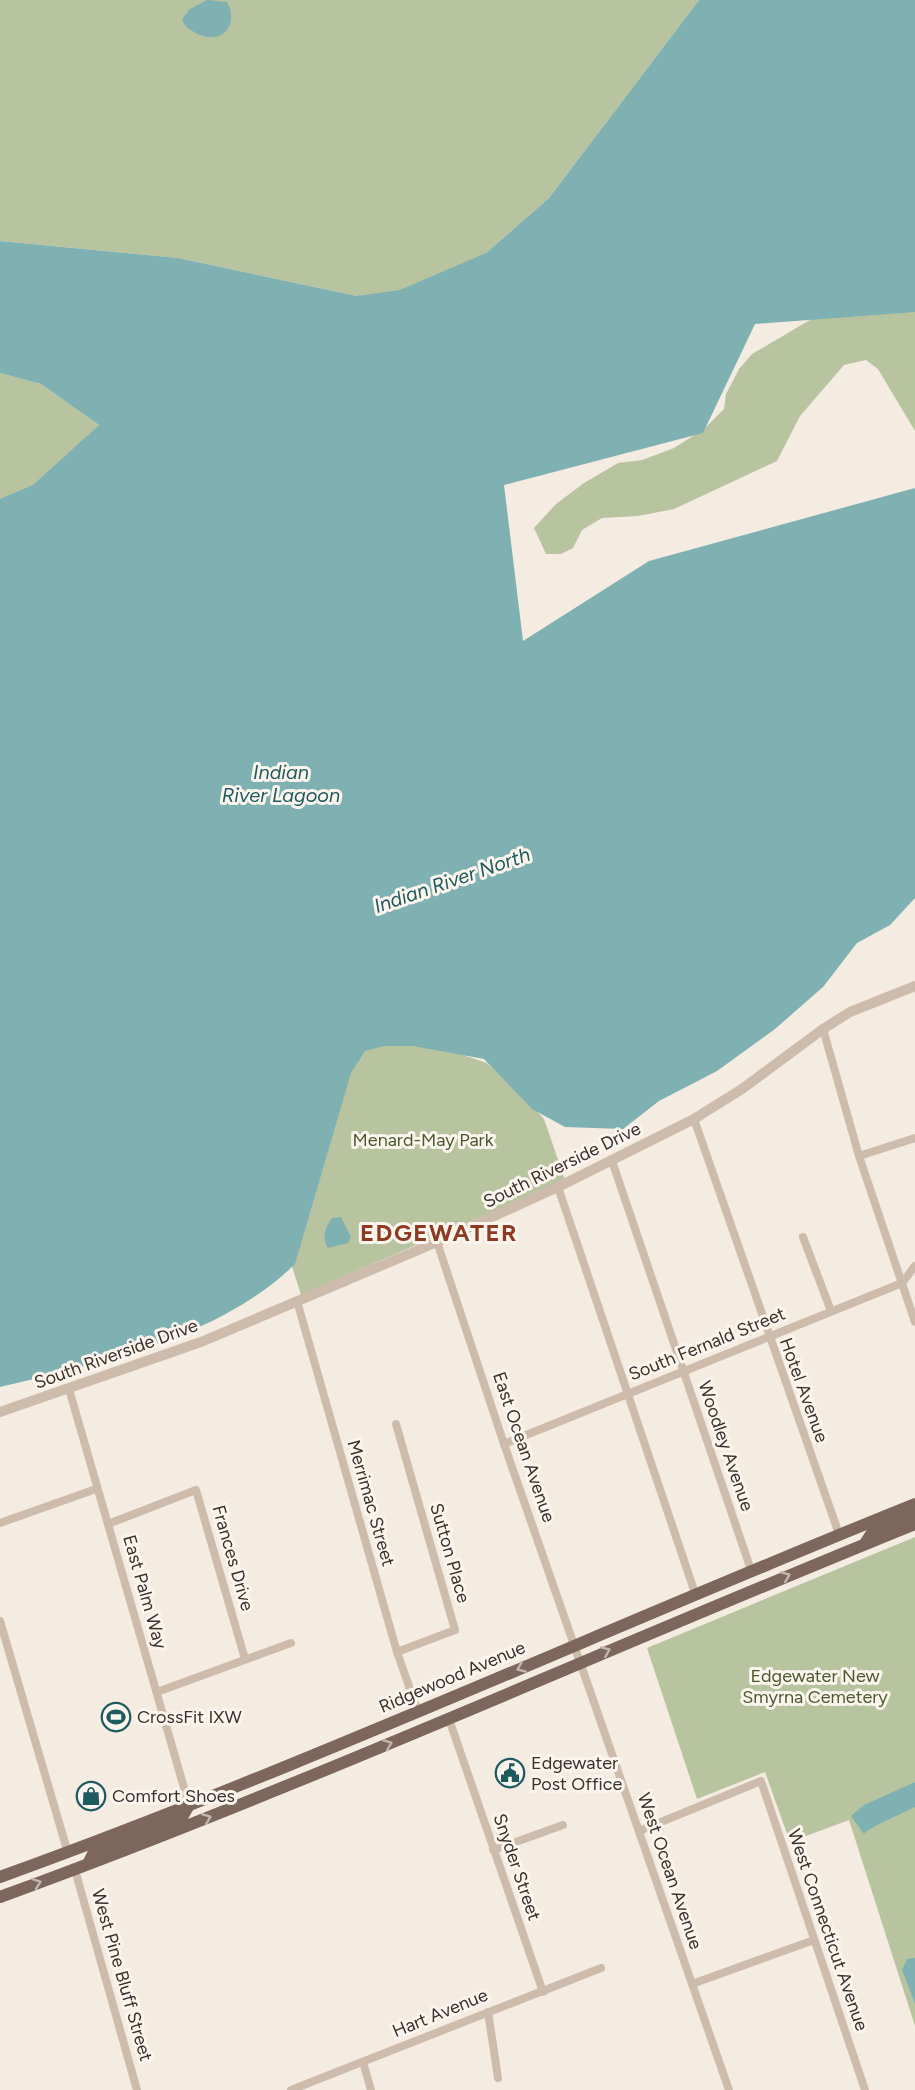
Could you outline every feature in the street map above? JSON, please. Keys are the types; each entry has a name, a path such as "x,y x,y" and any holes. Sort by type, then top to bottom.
{"main road":[{"name":"Ridgewood Avenue","path":"0,1877 68,1853 357,1737 695,1593 915,1504"},
{"path":"865,1544 873,1531 915,1514"},
{"name":"Ridgewood Avenue","path":"0,1897 75,1870 279,1789 915,1524"},
{"path":"279,1789 294,1771 350,1748 355,1745 357,1737"},
{"path":"88,1864 94,1852 181,1819 189,1805"}],"street":[{"name":"South Riverside Drive","path":"0,1412 201,1342 437,1242 558,1187 694,1119 742,1089 823,1029 850,1012 915,986"},
{"path":"823,1029 859,1156 915,1322"},
{"name":"Hotel Avenue","path":"694,1119 768,1337 839,1534"},
{"path":"859,1156 915,1138"},
{"name":"Woodley Avenue","path":"612,1161 751,1570"},
{"path":"558,1187 695,1593"},
{"path":"803,1238 831,1311"},
{"name":"East Ocean Avenue","path":"437,1242 580,1662"},
{"name":"South Fernald Street","path":"504,1444 902,1282 915,1266"},
{"name":"Merrimac Street","path":"297,1301 397,1652 418,1712"},
{"name":"East Palm Way","path":"69,1389 189,1805"},
{"name":"Sutton Place","path":"396,1424 455,1630 397,1652"},
{"path":"0,1523 96,1489"},
{"name":"Frances Drive","path":"108,1524 196,1490 245,1659"},
{"path":"0,1621 68,1853"},
{"path":"158,1692 291,1643"},
{"name":"West Ocean Avenue","path":"580,1662 729,2090"},
{"name":"Snyder Street","path":"448,1719 543,1992"},
{"name":"West Connecticut Avenue","path":"639,1831 761,1781 865,2090"},
{"path":"493,1850 563,1826"},
{"name":"West Pine Bluff Street","path":"75,1870 137,2090"},
{"path":"692,1984 814,1940"},
{"name":"Hart Avenue","path":"291,2090 602,1968"},
{"path":"488,2012 498,2078"},
{"path":"363,2061 371,2090"}],"green space":[{"path":"0,0 699,0 549,198 486,253 432,293 357,296 178,258 0,241"},
{"path":"915,303 915,431 878,369 866,360 844,365 800,416 777,461 674,509 638,516 602,518 582,530 573,548 561,554 546,554 534,528 556,504 584,483 618,463 642,460 674,448 704,429 724,409 726,394 739,369 752,354 815,317"},
{"path":"0,373 41,384 99,425 46,474 42,484 0,506"},
{"name":"Menard-May Park","path":"406,1036 487,1063 544,1119 565,1180 301,1295 290,1260 309,1064"},
{"name":"Edgewater New Smyrna Cemetery","path":"915,1537 915,2026 849,1820 790,1842 765,1772 697,1799 647,1648"}],"water":[{"path":"207,0 227,2 231,19 226,32 220,36 204,36 194,32 186,27 182,19 190,9"},
{"name":"Indian River Lagoon","path":"699,0 915,0 915,312 755,324 703,433 504,485 523,641 649,561 915,488 915,898 890,925 857,943 823,987 775,1029 717,1071 659,1101 623,1129 565,1127 532,1109 484,1059 413,1046 384,1046 365,1051 351,1073 295,1264 265,1289 232,1311 195,1329 117,1357 0,1387 0,499 33,485 99,425 41,384 0,373 0,241 178,258 357,296 400,290 486,253 549,198"},
{"path":"341,1217 351,1237 348,1243 328,1248 324,1236 326,1229 332,1218"},
{"path":"915,1782 915,1807 879,1824 864,1834 851,1816 864,1805"},
{"path":"915,1958 915,2004 902,1970 907,1959"}],"place":[{"name":"CrossFit IXW","path":"116,1717"},
{"name":"Edgewater Post Office","path":"510,1773"},
{"name":"Comfort Shoes","path":"91,1796"}],"district":[{"name":"EDGEWATER","path":"439,1233"}],"water label":[{"name":"Indian River North","path":"452,880"}]}
